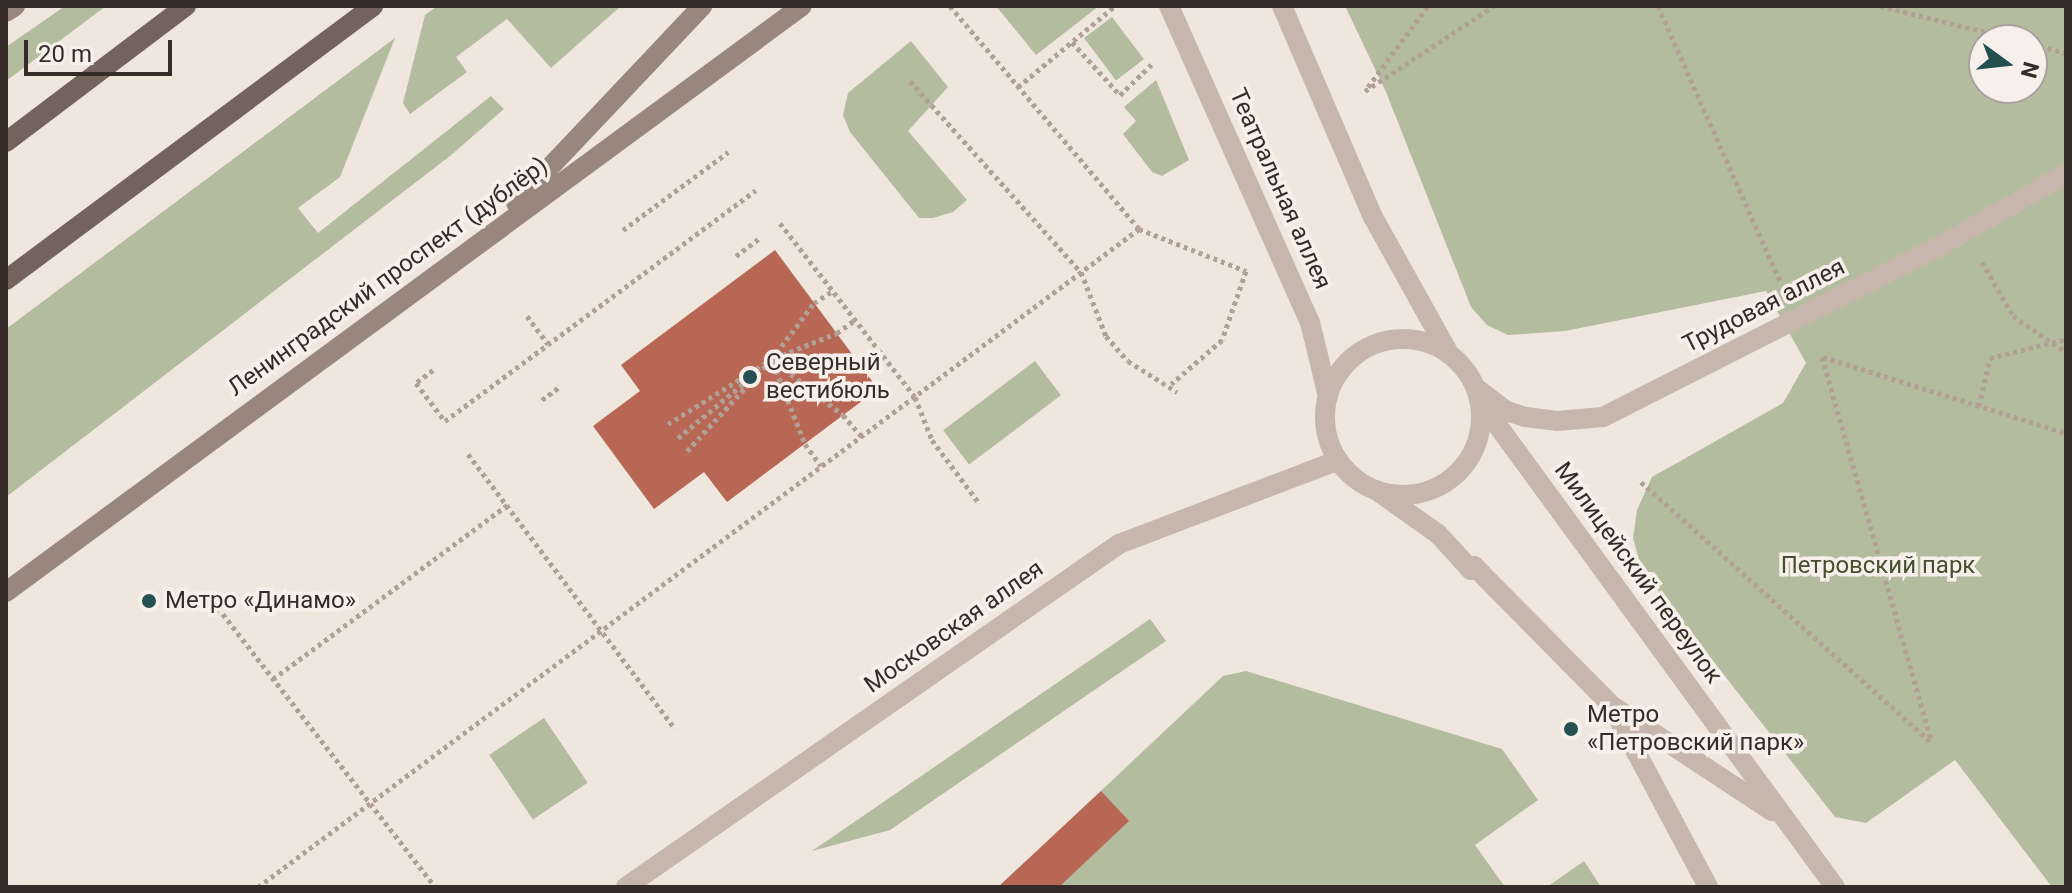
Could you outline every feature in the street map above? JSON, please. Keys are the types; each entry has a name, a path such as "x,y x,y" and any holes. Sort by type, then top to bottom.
{"main road":[{"path":"6,12 15,6"},
{"path":"6,142 186,6"},
{"path":"6,280 373,6"},
{"path":"483,237 702,6"},
{"name":"Ленинградский проспект (дублёр)","path":"6,592 483,237 802,6"}],"street":[{"name":"Театральная аллея","path":"1169,6 1310,322 1328,398"},
{"path":"1282,6 1373,217 1450,355 1477,394 1479,437 1453,477 1424,492 1376,490 1339,460 1327,430 1328,398 1353,357 1382,342 1415,341 1450,355"},
{"name":"Трудовая аллея","path":"1477,394 1525,417 1557,421 1603,417 1938,247 2066,174"},
{"name":"Милицейский переулок","path":"1477,394 1835,887"},
{"name":"Московская аллея","path":"626,887 1119,544 1339,460"},
{"name":"Милицейский переулок","path":"1376,490 1438,534 1471,570 1474,566 1611,705 1782,817"},
{"path":"1611,705 1708,887"}],"path":[{"path":"950,6 1139,229 1246,271 1222,340 1171,384"},
{"path":"1018,87 1115,6"},
{"path":"1428,6 1365,91 1494,6"},
{"path":"1658,6 1780,281"},
{"path":"1880,6 1968,28"},
{"path":"1072,42 1120,95 1154,62"},
{"path":"910,81 1081,272 1106,336 1128,361 1171,384 1177,392"},
{"path":"623,230 728,152"},
{"path":"433,370 416,383 445,421 756,190"},
{"path":"780,223 915,397 932,440 979,503"},
{"path":"258,887 1139,229"},
{"path":"736,256 761,237"},
{"path":"1984,262 2013,316 2066,352"},
{"path":"687,451 772,359 814,303 834,290"},
{"path":"527,316 548,344"},
{"path":"668,424 772,359 837,333 856,319"},
{"path":"1979,406 1990,358 2066,339"},
{"path":"1641,482 1932,742 1822,357 2066,433"},
{"path":"772,359 843,415 861,436"},
{"path":"678,438 772,359"},
{"path":"772,359 805,444 821,466"},
{"path":"542,400 559,387"},
{"path":"468,454 675,729"},
{"path":"273,679 507,505"},
{"path":"208,595 435,887"}],"green space":[{"path":"65,6 106,6 6,81 6,47"},
{"path":"437,6 621,6 551,68 507,19 456,57 467,72 410,114 403,103 425,15"},
{"path":"996,6 1099,6 1036,55"},
{"name":"Петровский парк","path":"1345,6 2066,6 2066,887 2052,887 1955,760 1866,823 1835,817 1642,570 1633,538 1637,510 1652,477 1783,403 1806,363 1766,291 1565,331 1508,335 1487,325 1471,307 1386,92"},
{"path":"1112,17 1144,59 1116,80 1084,38"},
{"path":"395,38 340,177 298,208 318,233 491,96 504,109 450,156 6,497 6,329"},
{"path":"911,41 948,87 908,131 967,200 953,212 933,218 919,218 850,132 843,115 848,93"},
{"path":"1156,80 1189,160 1162,176 1152,172 1123,134 1136,121 1124,107"},
{"path":"1035,361 1061,395 969,465 943,430"},
{"path":"1150,619 1166,641 890,830 812,851"},
{"path":"1246,671 1502,749 1538,800 1475,845 1505,887 1035,887 1018,869 1223,676"},
{"path":"544,718 588,783 533,820 489,755"},
{"path":"1584,861 1601,887 1547,887"}],"building":[{"name":"Cеверный вестибюль","path":"775,250 878,389 727,502 704,472 654,509 593,426 640,391 621,365"},
{"path":"1101,791 1129,821 1059,887 998,887"}],"place":[{"name":"Cеверный вестибюль","path":"750,377"},
{"name":"Метро «Динамо»","path":"149,601"},
{"name":"Метро «Петровский парк»","path":"1571,729"}]}
